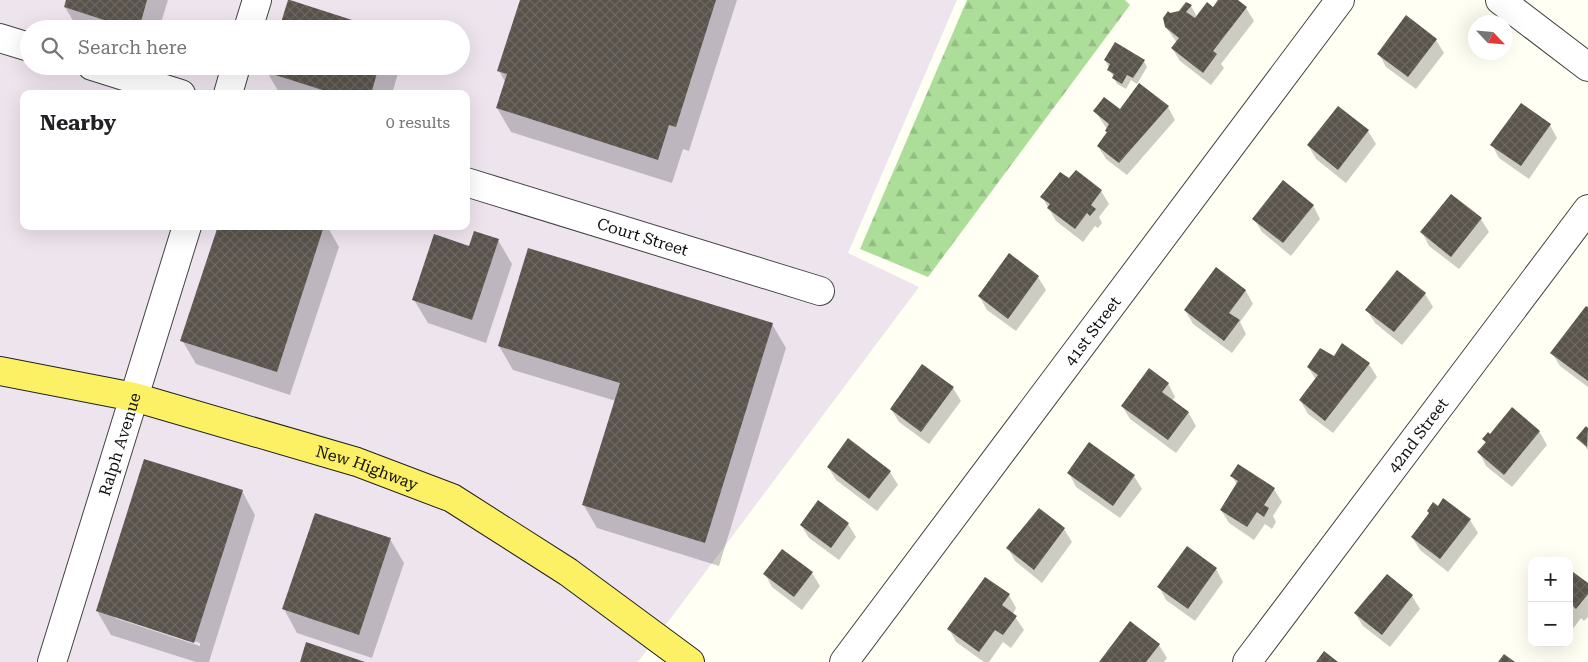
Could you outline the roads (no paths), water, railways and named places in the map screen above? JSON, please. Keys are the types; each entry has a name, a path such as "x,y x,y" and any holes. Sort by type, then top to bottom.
{"main road":[{"name":"New Highway","path":"0,370 134,397 357,462 452,498 568,572 690,662"}],"street":[{"path":"251,20 257,0"},
{"name":"41st Street","path":"844,662 1340,0"},
{"path":"1500,0 1588,67"},
{"path":"0,38 20,44"},
{"path":"121,75 168,90"},
{"path":"229,90 233,75"},
{"name":"Court Street","path":"470,183 820,291"},
{"name":"42nd Street","path":"1247,662 1588,209"},
{"name":"Ralph Avenue","path":"52,662 186,230"}]}
